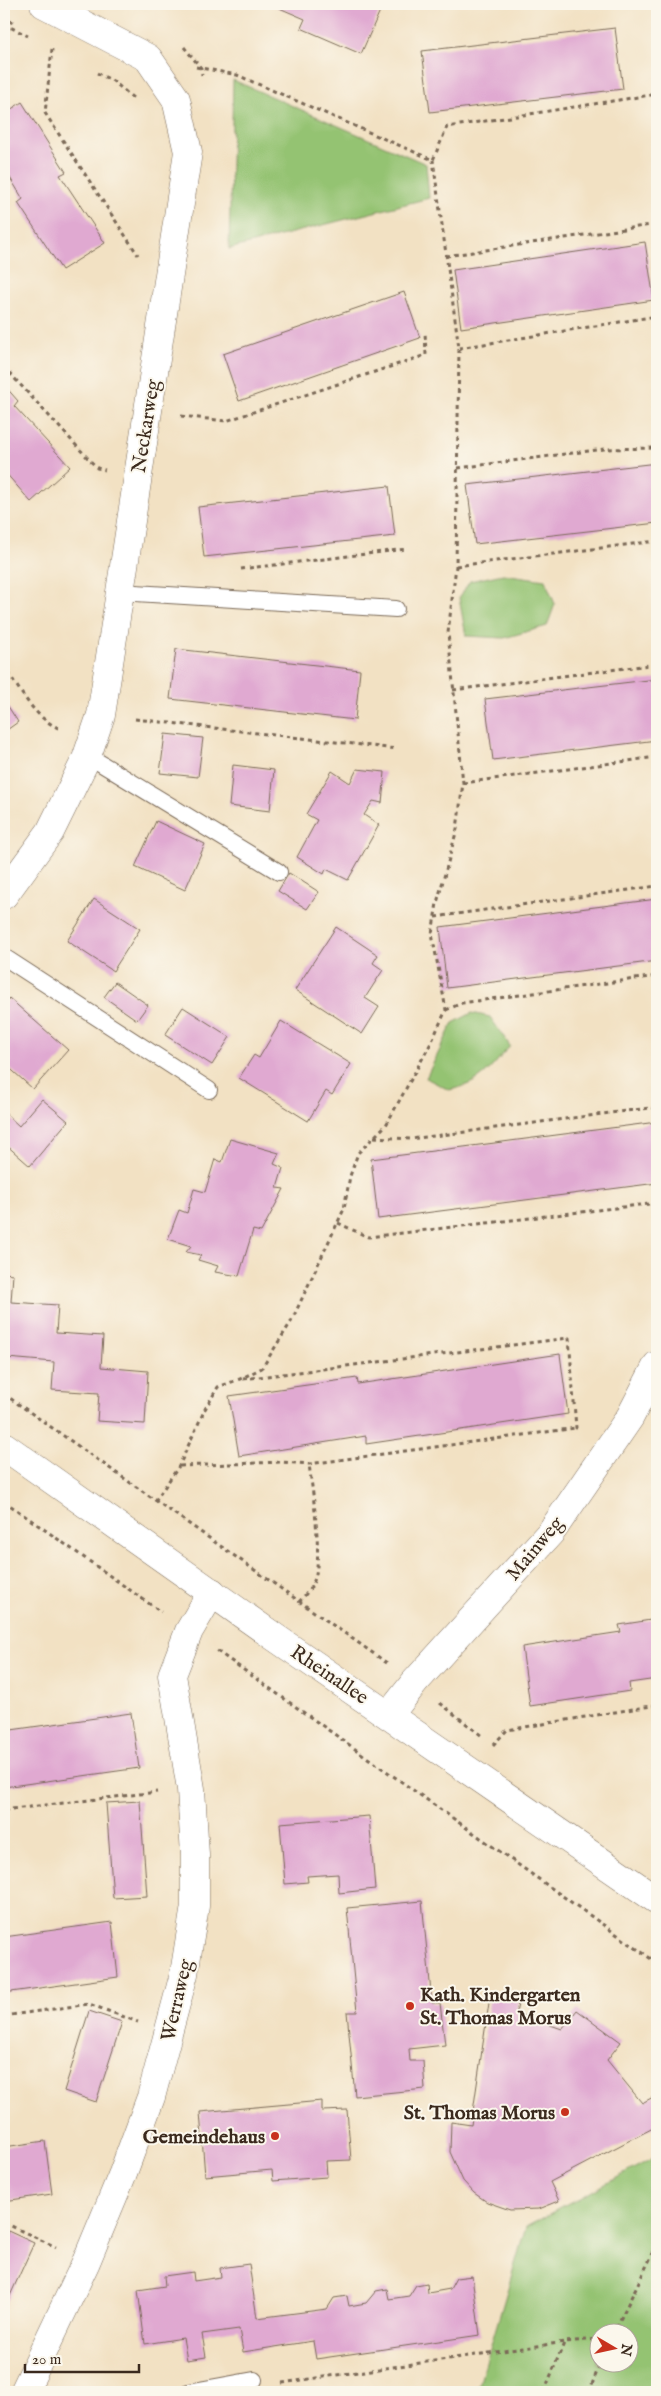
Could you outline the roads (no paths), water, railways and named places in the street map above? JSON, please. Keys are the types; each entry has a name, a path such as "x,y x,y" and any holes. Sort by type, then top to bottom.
{"street":[{"name":"Neckarweg","path":"4,895 50,832 90,748 101,715 188,152 176,99 148,58 44,4"},
{"name":"Mainweg","path":"390,1715 415,1682 551,1532 630,1417 657,1365"},
{"name":"Rheinallee","path":"4,1446 657,1900"},
{"name":"Werraweg","path":"24,2392 86,2262 126,2165 151,2097 184,1974 195,1906 191,1789 172,1675 189,1631 212,1592"}],"lane":[{"path":"119,592 396,609"},
{"path":"90,748 279,872"},
{"path":"4,957 209,1090"},
{"path":"188,2392 254,2380"}],"place":[{"name":"Kath. Kindergarten St. Thomas Morus","path":"410,2006"},
{"name":"St. Thomas Morus","path":"565,2112"},
{"name":"Gemeindehaus","path":"275,2136"}]}
